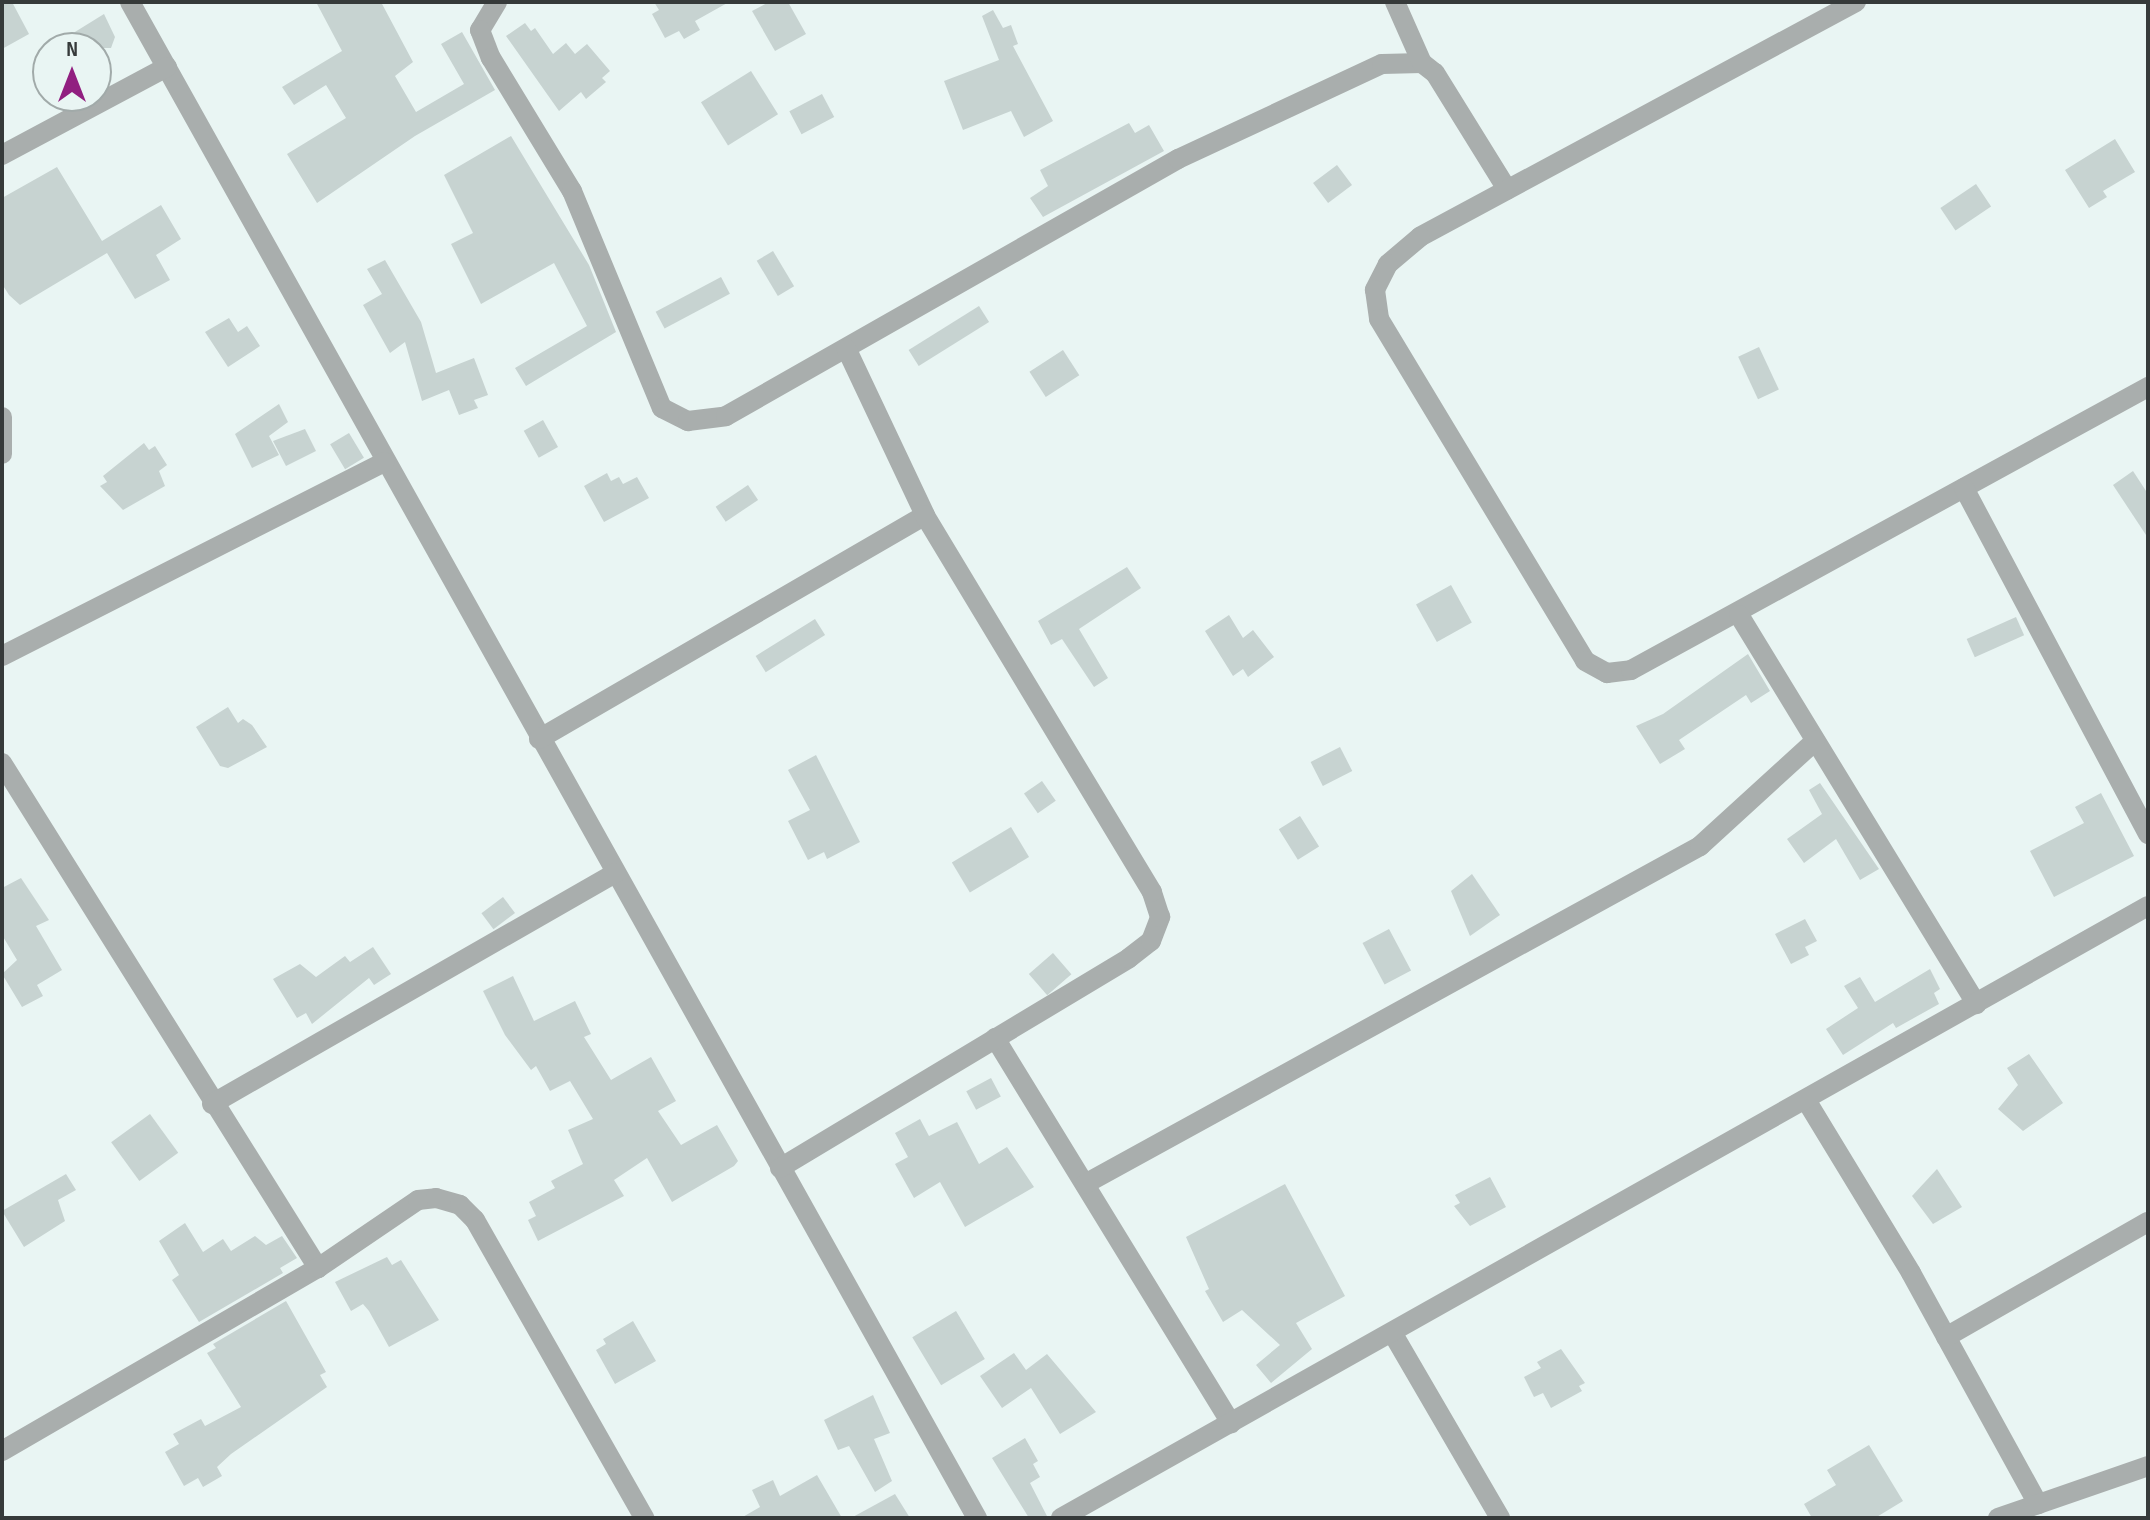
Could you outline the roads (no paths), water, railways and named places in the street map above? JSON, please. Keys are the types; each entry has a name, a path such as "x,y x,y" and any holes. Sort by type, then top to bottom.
{"street":[{"path":"130,2 539,739 977,1518"},
{"path":"497,2 480,30 491,58 572,191 662,408 688,421 726,416 847,350 1178,159 1382,64 1422,63"},
{"path":"1395,2 1422,63 1435,73 1507,189"},
{"path":"1856,2 1420,237 1388,264 1375,290 1379,319 1585,661 1607,673 1631,670 1739,615 2148,387"},
{"path":"2,155 167,67"},
{"path":"780,1168 1129,958 1151,941 1160,917 1152,892 925,515 847,350"},
{"path":"2,417 2,454"},
{"path":"2,656 385,462"},
{"path":"1964,488 2148,834"},
{"path":"539,739 925,515"},
{"path":"1739,615 1976,1004"},
{"path":"1085,1184 1700,846 1815,741"},
{"path":"2,763 212,1104 318,1268"},
{"path":"212,1104 615,873"},
{"path":"1061,1518 1393,1334 2148,906"},
{"path":"995,1038 1231,1423"},
{"path":"1806,1100 1946,1337 2038,1504"},
{"path":"2,1451 318,1268 418,1200 460,1205 475,1220 644,1518"},
{"path":"1946,1337 2148,1222"},
{"path":"1393,1334 1500,1518"},
{"path":"1998,1518 2148,1466"}]}
